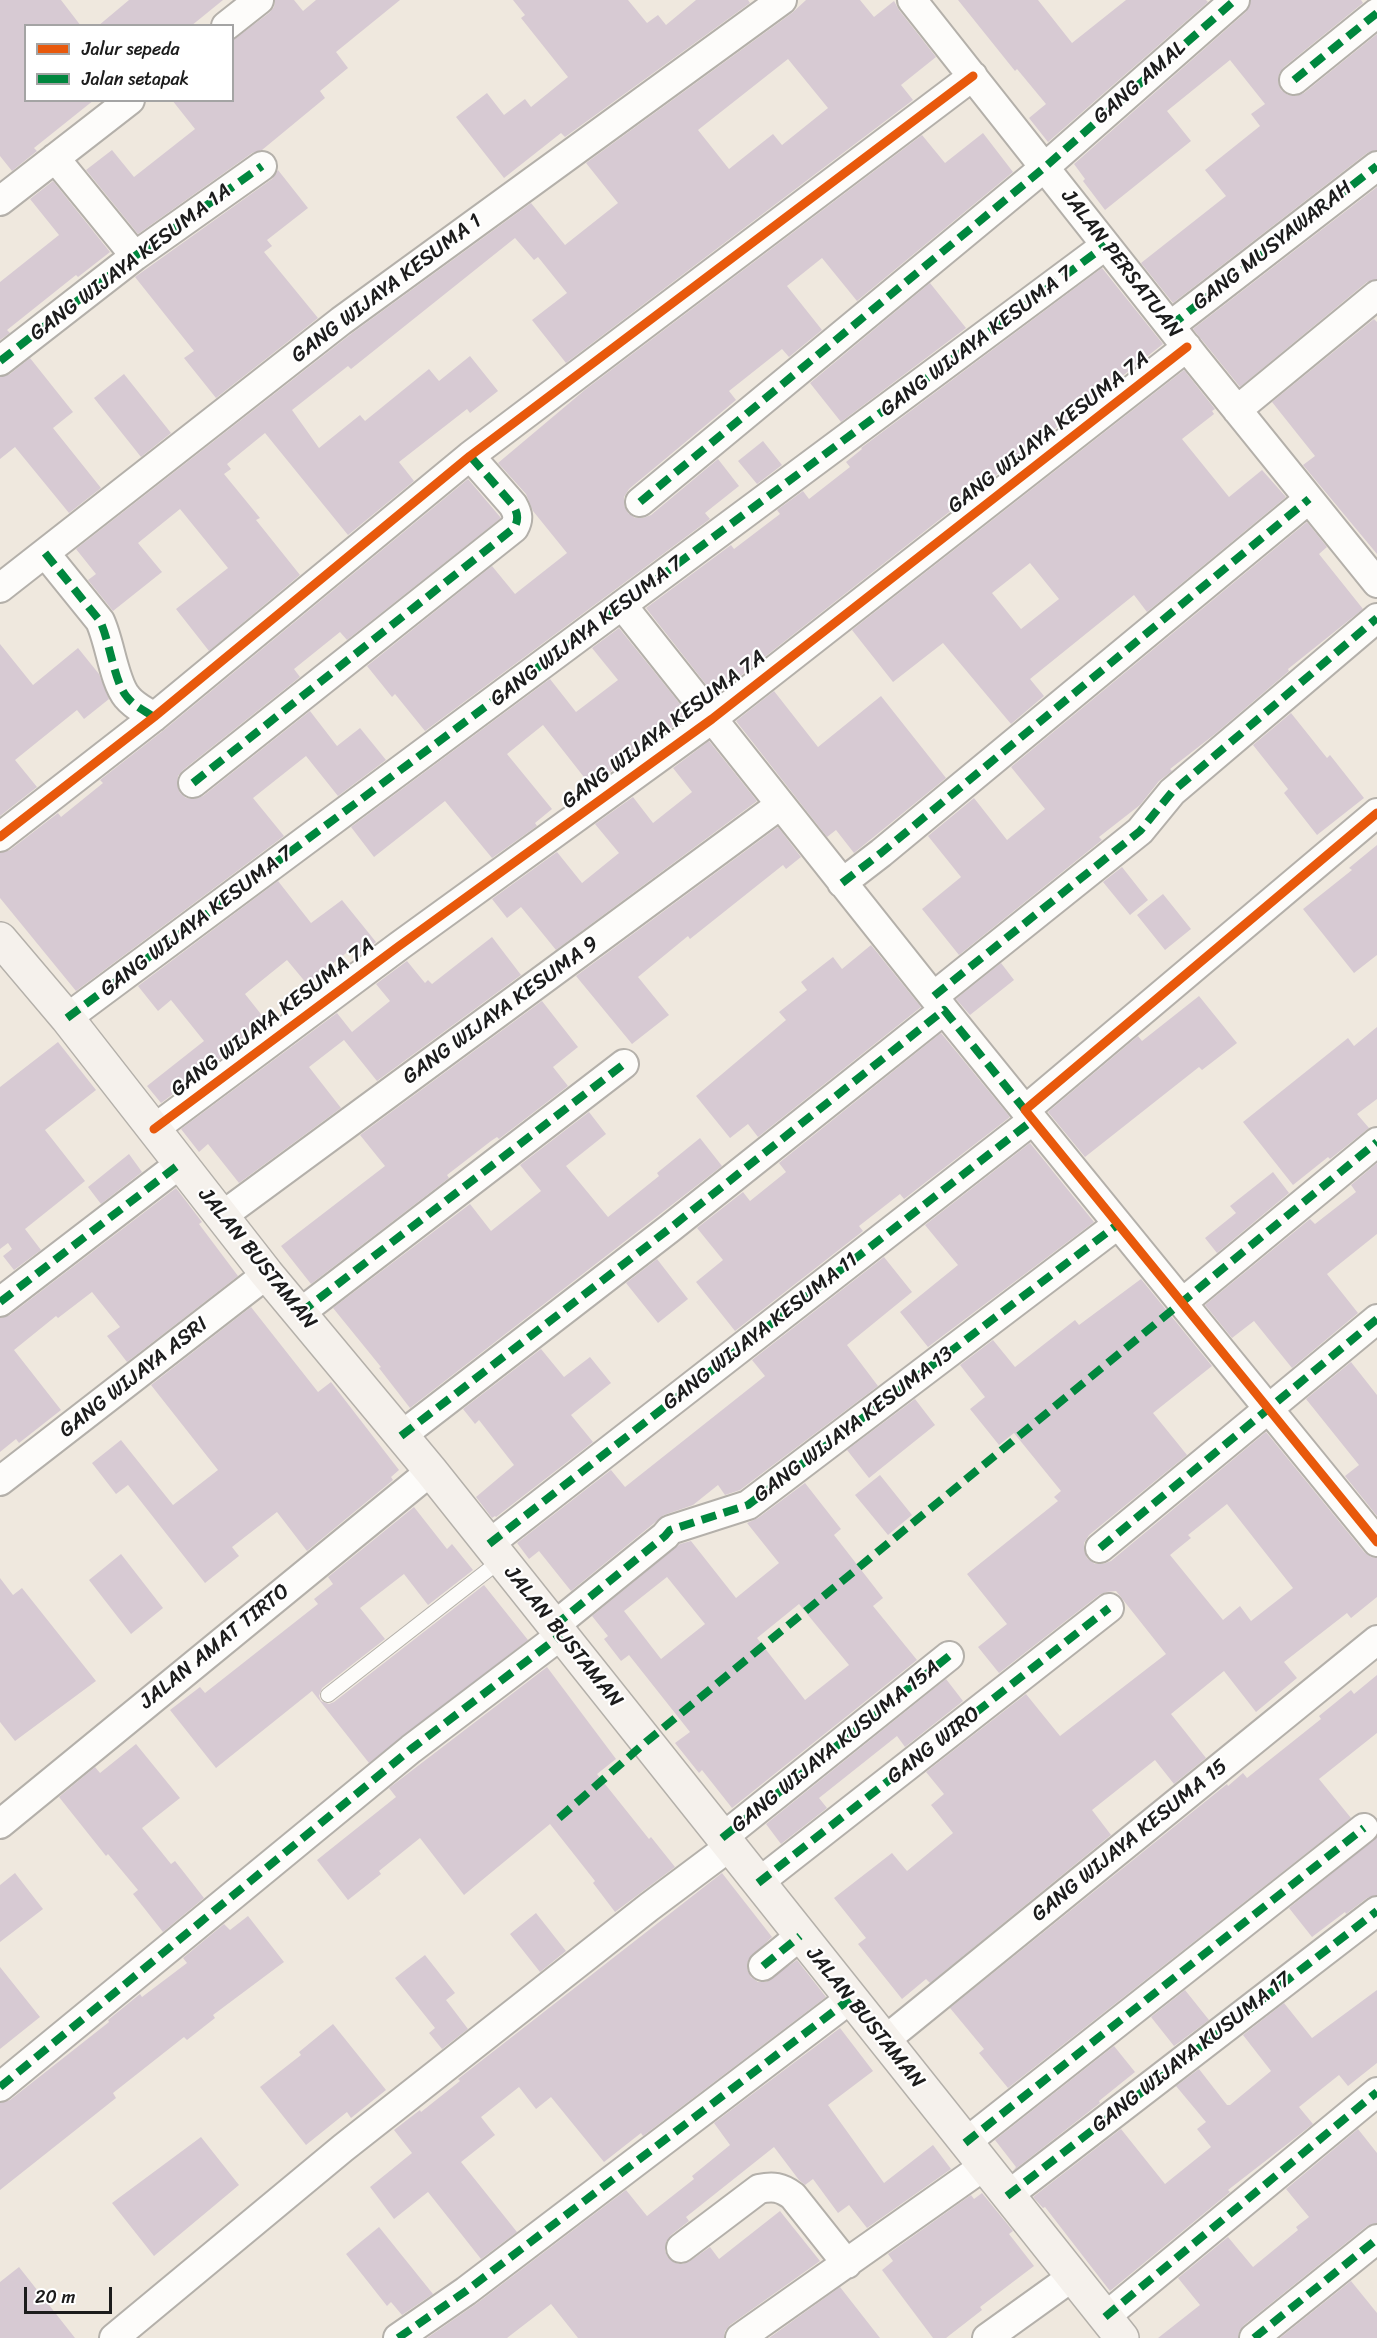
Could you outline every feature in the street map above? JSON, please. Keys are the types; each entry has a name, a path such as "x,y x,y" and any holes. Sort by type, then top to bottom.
{"main road":[{"name":"JALAN BUSTAMAN","path":"4,952 67,1018 267,1274 431,1471 1113,2328"}],"street":[{"path":"229,24 259,0"},
{"name":"GANG WIJAYA KESUMA 1","path":"0,588 341,321 782,0"},
{"name":"JALAN PERSATUAN","path":"912,0 1178,337 1377,583"},
{"name":"GANG AMAL","path":"640,502 1045,166 1235,0"},
{"path":"1294,80 1377,13"},
{"path":"0,837 154,717 470,456 973,76"},
{"path":"0,201 127,102"},
{"path":"55,158 135,256"},
{"name":"GANG WIJAYA KESUMA 1A","path":"0,361 135,256 262,166"},
{"name":"GANG MUSYAWARAH","path":"1178,337 1377,166"},
{"name":"GANG WIJAYA KESUMA 7","path":"67,1018 1106,245"},
{"path":"1237,410 1377,295"},
{"name":"GANG WIJAYA KESUMA 7A","path":"154,1129 399,946 712,719 1178,337"},
{"path":"193,783 514,528 518,521 513,505 470,456"},
{"path":"842,883 1309,499"},
{"path":"45,553 100,621 106,633 122,690 136,705 154,717"},
{"path":"622,605 1117,1225 1377,1542"},
{"path":"401,1436 669,1229 939,1003 1140,831 1172,792 1377,618"},
{"name":"GANG WIJAYA KESUMA 9","path":"222,1216 780,805"},
{"name":"GANG WIJAYA KESUMA 11","path":"495,1552 1029,1115 1377,813"},
{"path":"300,1313 624,1064"},
{"path":"1182,1303 1377,1142"},
{"path":"0,1302 181,1163"},
{"name":"GANG WIJAYA KESUMA 13","path":"0,2086 557,1630 670,1530 748,1505 1117,1225"},
{"name":"GANG WIJAYA ASRI","path":"0,1481 267,1274"},
{"path":"1100,1548 1377,1319"},
{"name":"JALAN AMAT TIRTO","path":"0,1824 431,1471"},
{"name":"GANG WIRO","path":"758,1883 1109,1608"},
{"name":"GANG WIJAYA KESUMA 15","path":"884,2041 1377,1640"},
{"name":"GANG WIJAYA KUSUMA 15A","path":"114,2338 343,2148 639,1914 949,1656"},
{"path":"740,2338 847,2264 974,2154 1364,1828"},
{"name":"GANG WIJAYA KUSUMA 17","path":"1007,2196 1377,1911"},
{"path":"763,1966 800,1936"},
{"path":"398,2338 466,2291 850,1999"},
{"path":"1113,2328 1377,2092"},
{"path":"681,2248 759,2189 772,2187 782,2188 793,2196 847,2264"},
{"path":"1254,2338 1377,2239"},
{"path":"987,2338 1072,2277"}],"lane":[{"path":"328,1695 495,1552"}],"building":[{"path":"0,0 61,0 79,24 24,24 24,102 92,102 34,148 37,151 12,171 0,156"},
{"path":"129,0 223,0 193,24 100,24"},
{"path":"275,0 294,0 303,11 316,0 400,0 336,52 348,68 320,91 325,98 262,150 252,153 138,234 86,170 112,150 134,177 195,129 174,102 234,102 234,39 274,7"},
{"path":"513,0 628,0 647,23 658,15 666,25 696,0 748,0 750,3 565,137 561,133 504,178 456,117 487,93 504,115 525,99 531,107 568,77 521,18 525,15"},
{"path":"806,0 860,0 874,17 894,1 936,57 901,85 913,100 566,363 532,320 567,293 538,257 534,260 515,238 351,369 348,366 292,410 319,448 360,415 365,421 429,369 439,381 470,356 498,391 470,413 467,409 399,462 414,481 348,535 265,433 227,464 231,469 224,474 260,518 256,520 300,575 209,651 176,609 228,568 180,509 138,543 162,572 113,611 88,580 96,574 76,549 351,334 531,203 565,245 618,203 586,163 792,13","holes":["788,59 828,108 782,145 773,134 729,169 698,130"]},
{"path":"958,0 1038,0 1072,43 1126,0 1206,0 1208,2 1048,142 1029,118 1046,104 1017,69 1015,71"},
{"path":"1251,0 1361,0 1363,3 1284,67 1279,74 1278,82 1281,90 1288,95 1296,96 1304,93 1377,34 1377,150 1367,153 1173,303 1141,263 1226,196 1205,170 1260,126 1251,114 1265,104 1230,60 1167,111 1191,141 1105,210 1083,181 1085,179 1074,164 1246,12"},
{"path":"983,133 1013,172 857,301 822,258 787,286 822,330 789,357 782,349 729,391 736,400 629,489 624,497 624,505 628,513 635,518 651,515 718,459 739,486 705,513 710,519 425,731 395,694 392,697 367,666 492,566 515,594 567,553 533,511 526,494 498,463 586,389 922,135 945,163"},
{"path":"278,170 308,208 267,240 272,246 264,252 318,318 216,398 184,358 194,351 135,277 272,179"},
{"path":"53,181 110,252 78,277 76,275 7,330 10,333 0,340 0,282 59,235 30,199"},
{"path":"1377,187 1377,279 1367,282 1240,387 1193,329"},
{"path":"1102,268 1163,344 715,696 646,608 731,545 734,549 780,514 777,510 803,491 809,499 850,467 846,462 861,448"},
{"path":"930,283 966,328 841,422 810,383"},
{"path":"1374,319 1377,322 1377,554 1303,465 1315,456 1272,402"},
{"path":"30,358 73,412 53,428 101,488 69,513 15,447 0,459 0,377 10,374"},
{"path":"1184,370 1215,409 1212,411 1214,414 1182,439 1229,497 1262,470 1286,497 1147,612 1134,595 1030,679 1044,696 1011,724 943,643 893,682 852,630","holes":["1030,563 1059,599 1021,629 992,593"]},
{"path":"124,374 171,433 141,457 94,398"},
{"path":"763,441 782,465 757,484 738,461"},
{"path":"468,479 501,518 347,640 340,632 294,669 300,677 183,770 178,776 177,785 180,793 186,798 195,799 203,796 310,711 337,746 360,728 386,760 338,796 306,756 253,798 284,836 76,991 0,898 0,853 10,850 58,813 61,817 103,783 100,780 164,730"},
{"path":"1307,522 1327,547 1319,554 1363,609 1170,769 1172,771 1159,781 1140,805 1099,837 1102,840 959,955 922,909 961,877 928,836 974,798 1007,840 1045,809 1011,767"},
{"path":"619,628 689,715 591,786 543,725 507,754 552,809 535,823 537,826 492,858 445,801 374,857 351,827 550,679 576,712 618,680 592,648"},
{"path":"0,644 33,685 78,648 99,674 109,699 84,719 77,710 15,760 37,787 0,816"},
{"path":"774,691 818,747 881,696 946,778 854,853 836,830 827,837 736,721"},
{"path":"1291,713 1327,758 1330,755 1364,798 1317,835 1284,793 1288,789 1253,745"},
{"path":"709,741 757,801 556,950 521,907 507,918 492,899 557,852 582,883 619,853 595,824 633,797 653,823 692,792 673,768"},
{"path":"778,827 801,857 786,869 783,865 690,939 688,936 638,977 669,1015 632,1044 576,976"},
{"path":"1377,845 1377,955 1354,973 1303,909 1352,870 1349,868"},
{"path":"1122,867 1148,900 1130,915 1103,882"},
{"path":"278,881 311,923 342,900 376,942 356,958 350,950 307,984 287,960 245,994 268,1023 161,1103 147,1086 204,1041 171,1000 158,1011 138,986"},
{"path":"1163,894 1191,929 1165,950 1137,915"},
{"path":"492,937 521,975 377,1081 344,1040 309,1067 341,1108 239,1183 208,1144 199,1152 181,1129 337,1013 352,1032 390,1001 376,984 407,961 425,983 428,980 432,984"},
{"path":"871,945 921,1007 758,1137 748,1124 730,1138 696,1096 786,1020 779,1012 807,990 801,982 833,957 842,969"},
{"path":"1001,963 1014,980 970,1015 956,999"},
{"path":"1199,996 1237,1043 1202,1070 1199,1067 1085,1157 1048,1112 1138,1036 1142,1041"},
{"path":"542,1001 578,1047 553,1067 568,1086 499,1139 497,1137 491,1141 447,1175 449,1178 311,1284 281,1246 385,1166 360,1135"},
{"path":"1377,1027 1377,1099 1357,1114 1369,1128 1293,1185 1243,1122 1348,1038 1354,1046"},
{"path":"941,1033 1010,1117 904,1199 900,1194 859,1226 863,1231 735,1331 696,1282 723,1260 697,1228 743,1192 750,1201 786,1172 779,1163"},
{"path":"58,1042 96,1090 45,1130 85,1181 25,1229 41,1250 14,1270 3,1256 12,1249 8,1243 0,1249 0,1087"},
{"path":"589,1112 606,1134 566,1166 608,1217 659,1176 657,1173 700,1138 722,1166 410,1408 379,1368 381,1367 333,1308 470,1204 491,1231 541,1191 520,1165"},
{"path":"1030,1143 1094,1222 928,1347 900,1312 958,1265 925,1225"},
{"path":"129,1154 142,1172 101,1204 88,1187"},
{"path":"1377,1163 1377,1234 1327,1274 1358,1313 1292,1368 1254,1321 1232,1338 1205,1305 1310,1219 1315,1224 1356,1192 1351,1185"},
{"path":"1273,1172 1289,1193 1217,1253 1205,1238 1236,1213 1230,1206"},
{"path":"176,1188 202,1222 199,1224 238,1276 127,1362 107,1336 120,1327 92,1292 58,1318 56,1316 14,1350 61,1410 19,1443 16,1439 0,1452 0,1318 10,1315"},
{"path":"884,1257 912,1292 847,1345 878,1386 740,1490 725,1495 718,1485 693,1505 664,1515 571,1591 539,1551 529,1559 517,1543 611,1470 625,1487 765,1376 752,1360"},
{"path":"657,1259 688,1299 658,1323 626,1283"},
{"path":"1141,1279 1212,1366 1153,1413 1187,1455 1089,1535 1084,1543 1087,1558 1095,1564 1111,1561 1266,1432 1364,1552 1377,1558 1377,1597 1351,1618 1347,1613 1284,1662 1297,1678 1256,1712 1224,1671 1171,1714 1206,1758 1174,1784 1155,1760 1092,1810 1111,1835 930,1983 926,1979 902,1999 858,1944 866,1938 834,1898 892,1853 907,1871 953,1833 931,1805 944,1794 926,1772 1026,1694 1060,1736 1166,1654 1116,1591 1099,1595 999,1673 978,1647 1007,1624 967,1574 1058,1501 1054,1497 1061,1491 1014,1433 999,1445 970,1409 985,1397 960,1365 993,1340 1015,1367 1075,1320 1079,1325","holes":["1227,1504 1293,1588 1251,1621 1240,1606 1223,1620 1170,1555 1191,1538 1188,1535"]},
{"path":"251,1307 318,1392 331,1382 399,1470 391,1477 393,1480 307,1551 277,1512 232,1547 239,1556 205,1583 128,1485 116,1494 92,1463 121,1440 173,1505 218,1470 151,1385"},
{"path":"541,1349 564,1377 590,1357 611,1383 571,1415 593,1442 492,1518 476,1497 514,1465 479,1420 475,1424 463,1409"},
{"path":"1351,1362 1377,1395 1377,1516 1345,1476 1359,1465 1306,1399"},
{"path":"915,1399 935,1425 869,1478 847,1450"},
{"path":"880,1475 912,1515 888,1535 855,1495"},
{"path":"805,1483 841,1529 834,1535 883,1598 873,1606 917,1660 732,1808 702,1770 699,1773 675,1743 690,1732 629,1655 621,1661 604,1639 608,1636 592,1616 680,1544 691,1541 736,1598 779,1563 747,1523 758,1518","holes":["667,1577 705,1624 661,1659 624,1611","799,1604 849,1665 805,1700 757,1638"]},
{"path":"414,1507 447,1549 452,1544 473,1570 428,1605 404,1574 360,1608 385,1639 322,1688 319,1696 321,1701 329,1704 334,1702 484,1585 528,1640 369,1763 312,1691 216,1768 170,1710 200,1687 205,1693 318,1604 314,1599 333,1584 328,1577"},
{"path":"121,1554 163,1608 131,1634 89,1580"},
{"path":"0,1578 13,1595 22,1588 96,1681 15,1741 0,1722"},
{"path":"547,1667 616,1759 597,1774 649,1839 651,1837 675,1867 615,1912 593,1883 595,1881 550,1824 464,1895 420,1838 379,1871 381,1874 348,1900 317,1860 396,1797 389,1788"},
{"path":"1377,1675 1377,1733 1319,1779 1351,1818 1008,2088 979,2053 984,2049 950,2008 1227,1784 1228,1786 1243,1773 1247,1778 1321,1719 1319,1716 1351,1690 1354,1694"},
{"path":"946,1679 963,1701 905,1747 897,1736 819,1798 827,1808 781,1844 766,1824"},
{"path":"136,1744 180,1798 142,1828 171,1864 175,1861 204,1898 163,1932 133,1894 138,1890 108,1854 106,1856 59,1797 95,1767 100,1773"},
{"path":"1377,1837 1377,1895 1367,1898 1346,1914 1345,1912 1312,1937 1289,1908"},
{"path":"15,1873 43,1909 0,1942 0,1885"},
{"path":"722,1873 772,1937 748,1960 747,1969 751,1977 758,1982 766,1982 797,1960 826,1997 643,2136 641,2133 604,2162 551,2097 536,2109 519,2087 481,2117 495,2135 461,2162 517,2232 481,2259 428,2192 394,2219 370,2187 412,2153 394,2130 420,2110 421,2112 460,2081 458,2079"},
{"path":"536,1913 566,1951 540,1972 510,1934"},
{"path":"248,1916 284,1962 213,2015 215,2018 187,2040 184,2037 113,2093 116,2098 0,2190 0,2103 10,2100 109,2022 108,2020 140,1994 142,1997 187,1963 183,1958 224,1924 230,1930"},
{"path":"425,1955 455,1993 446,2000 468,2029 442,2049 429,2033 435,2028 395,1978"},
{"path":"0,1967 40,2017 0,2049"},
{"path":"1185,1990 1209,2020 1174,2046 1151,2017"},
{"path":"1377,1990 1377,2063 1348,2086 1339,2075 1299,2107 1313,2124 1228,2190 1230,2192 1110,2291 1045,2207 1043,2208 1033,2197 1121,2129 1165,2184 1211,2147 1197,2129 1206,2122 1176,2086 1199,2069 1227,2105 1230,2105 1271,2071 1243,2035 1284,2003 1312,2038"},
{"path":"333,2024 386,2090 351,2118 347,2112 306,2145 260,2087 301,2055 299,2052"},
{"path":"840,2028 873,2071 828,2105 884,2183 933,2145 951,2169 867,2228 849,2205 838,2213 813,2179 805,2185 799,2180 774,2147 686,2217 689,2221 666,2242 665,2251 675,2263 682,2264 690,2261 710,2247 719,2259 780,2211 820,2261 730,2325 725,2331 724,2338 578,2338 551,2304 507,2338 427,2338 476,2304 626,2190 647,2216 694,2179 692,2176 730,2145 714,2123"},
{"path":"1114,2046 1135,2072 1099,2101 1100,2103 1013,2171 1016,2167 995,2140"},
{"path":"1358,2129 1377,2153 1377,2223 1367,2226 1244,2325 1238,2338 1158,2338 1200,2305 1178,2278 1228,2237 1253,2267 1298,2230 1296,2227 1309,2217 1286,2189"},
{"path":"201,2137 239,2185 154,2256 112,2203"},
{"path":"982,2193 1013,2231 1009,2234 1034,2266 980,2307 982,2310 946,2338 933,2338 882,2270 893,2261 888,2254 971,2195 974,2199"},
{"path":"379,2227 433,2294 402,2315 391,2302 387,2306 346,2254"},
{"path":"19,2267 75,2338 0,2338 0,2282"},
{"path":"1351,2281 1377,2313 1377,2338 1280,2338"},
{"path":"840,2287 880,2338 769,2338"}],"marked path":[{"path":"640,502 1045,167 1235,0"},
{"path":"1294,80 1377,13"},
{"path":"0,361 135,256 262,166"},
{"path":"1170,326 1377,166"},
{"path":"67,1018 1106,245"},
{"path":"193,783 514,528 517,516 513,505 470,456"},
{"path":"842,883 1309,499"},
{"path":"45,553 100,621 115,672 127,697 154,717"},
{"path":"934,996 1140,831 1172,792 1377,618"},
{"path":"401,1436 669,1229 944,1010 1025,1110"},
{"path":"300,1313 624,1064"},
{"path":"489,1544 1033,1120"},
{"path":"559,1818 646,1742 1377,1142"},
{"path":"0,1302 181,1163"},
{"path":"554,1626 670,1530 748,1505 1117,1225"},
{"path":"1100,1548 1377,1319"},
{"path":"758,1883 1109,1608"},
{"path":"0,2087 411,1749 561,1635"},
{"path":"722,1838 949,1656"},
{"path":"965,2143 1364,1828"},
{"path":"1007,2196 1377,1911"},
{"path":"763,1966 800,1936"},
{"path":"398,2338 466,2291 850,1999"},
{"path":"1105,2317 1377,2092"},
{"path":"1254,2338 1377,2239"}],"cycle path":[{"path":"0,837 154,717 470,456 973,76"},
{"path":"154,1129 399,946 712,719 1187,347"},
{"path":"1377,813 1025,1110 1377,1542"}]}
